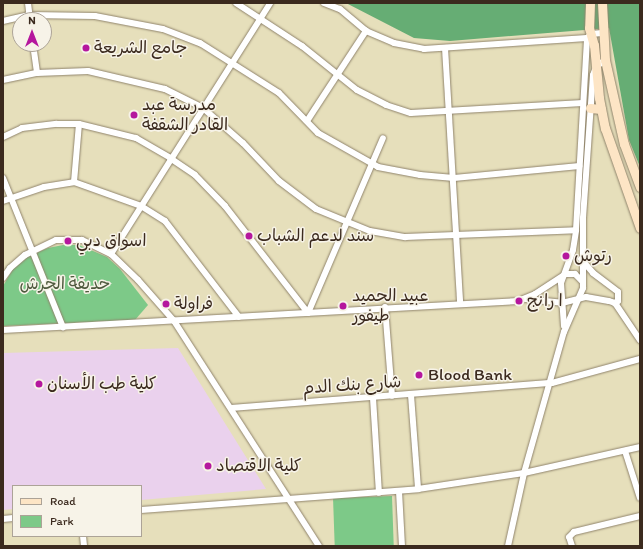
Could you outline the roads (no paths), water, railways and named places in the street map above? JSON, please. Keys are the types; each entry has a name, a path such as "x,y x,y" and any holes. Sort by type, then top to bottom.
{"main road":[{"path":"590,3 588,16 589,36 596,66 601,109 605,128 640,228"},
{"path":"602,3 602,33 605,60 624,144 640,187"},
{"path":"586,105 601,109"}],"street":[{"path":"236,3 302,46 356,90 386,105 411,113 586,105"},
{"path":"111,254 170,158 270,3"},
{"path":"324,3 340,10 366,30 394,43 424,49 589,36 602,33"},
{"path":"52,17 95,16 163,29 200,43 279,93 324,137 373,165 420,175 454,178 579,166"},
{"path":"307,121 366,30"},
{"path":"508,546 524,473 552,383 564,332 580,299 583,282 581,259 589,36"},
{"path":"444,48 450,112 460,304"},
{"path":"34,52 37,73"},
{"path":"564,332 562,303 563,276 573,250 576,230 579,166 586,105 596,66 605,60"},
{"path":"3,80 37,73 88,71 165,89 203,108 243,143 279,181 316,209 370,231 405,237 576,230"},
{"path":"3,138 22,128 57,124 79,124 136,138 195,175 225,206 308,313"},
{"path":"74,182 79,124"},
{"path":"308,313 349,223 383,138"},
{"path":"3,178 63,327"},
{"path":"3,201 44,187 74,182 141,206 165,221 240,317"},
{"path":"3,278 10,268 33,250 56,240 82,240 111,254 138,280 174,321 292,500 319,546"},
{"path":"581,259 593,273 618,292 618,300 615,303"},
{"path":"526,299 563,276 575,274 583,282"},
{"path":"3,330 526,299 562,303 593,297 615,303 640,340"},
{"path":"385,307 392,396"},
{"name":"شارع بنك الدم","path":"231,408 552,383 640,359"},
{"path":"411,394 418,489"},
{"path":"373,398 379,493"},
{"path":"142,510 292,500 418,489 524,473 625,451 640,446"},
{"path":"625,451 640,498"},
{"path":"399,491 402,546"},
{"path":"572,546 570,537 574,532 640,516"}],"place":[{"name":"جامع الشريعة","path":"86,48"},
{"name":"مدرسة عبد القادر الشقفة","path":"134,115"},
{"name":"سند لدعم الشباب","path":"249,236"},
{"name":"اسواق دبي","path":"68,241"},
{"name":"رتوش","path":"566,256"},
{"name":"ا رانج","path":"519,301"},
{"name":"فراولة","path":"166,304"},
{"name":"عبيد الحميد طيفور","path":"343,306"},
{"name":"Blood Bank","path":"419,375"},
{"name":"كلية طب الأسنان","path":"39,384"},
{"name":"كلية الاقتصاد","path":"208,466"}],"park label":[{"name":"حديقة الحرش","path":"65,284"}]}
